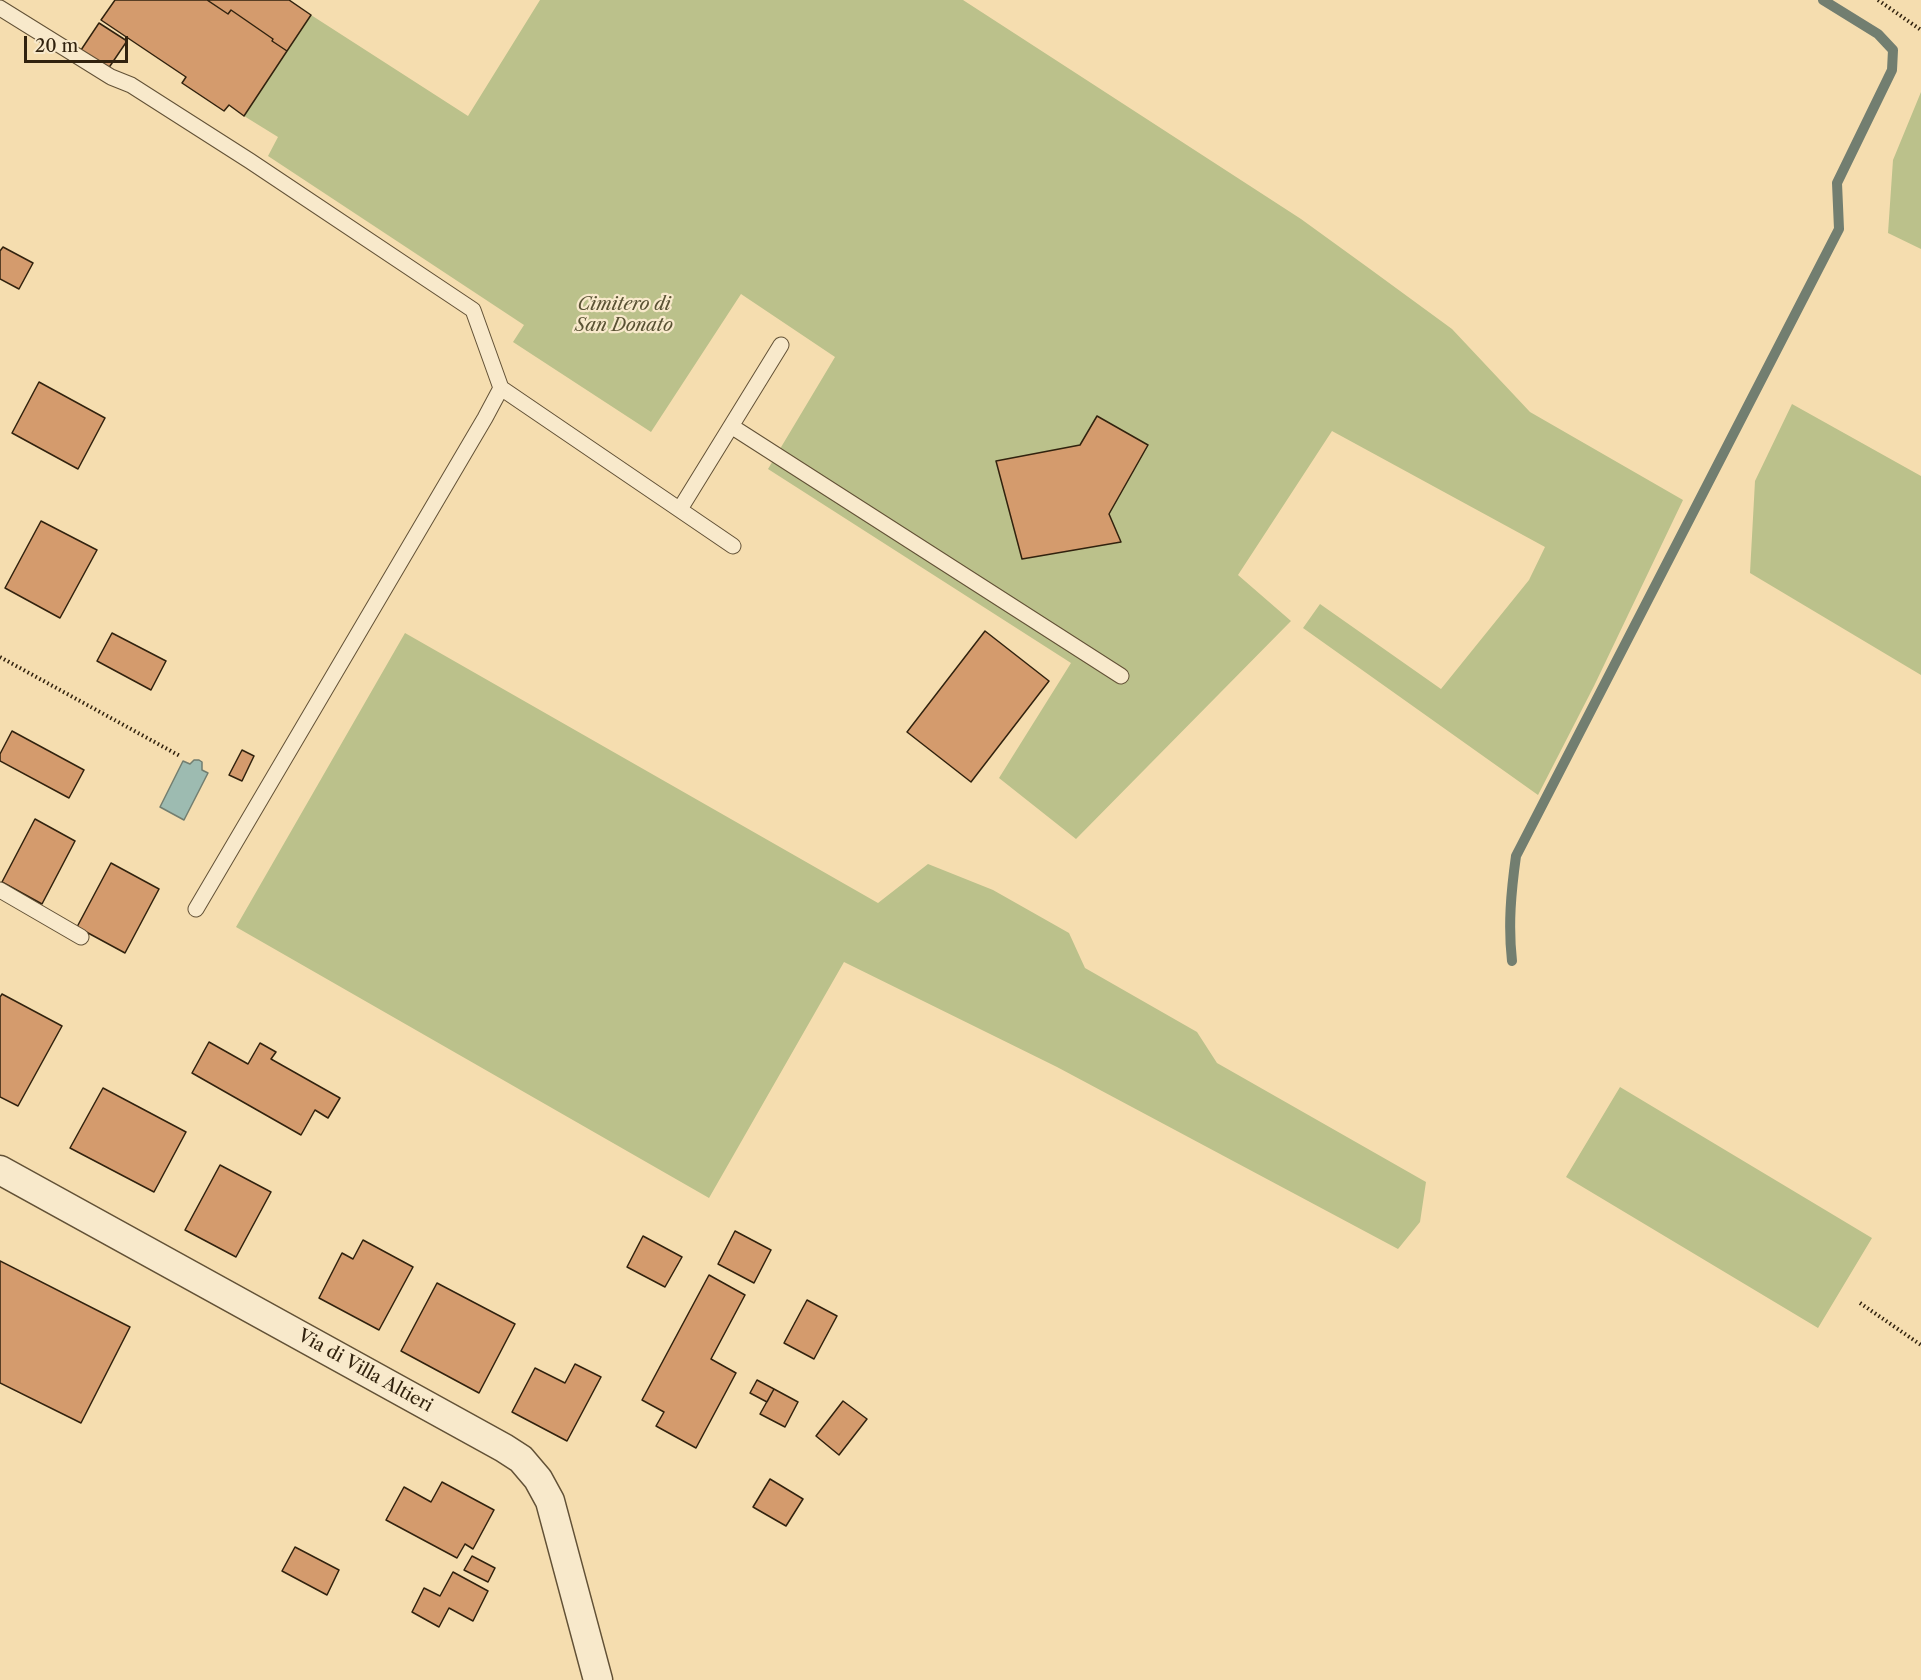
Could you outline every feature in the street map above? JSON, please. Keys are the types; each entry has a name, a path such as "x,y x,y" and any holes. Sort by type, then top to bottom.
{"street":[{"name":"Via di Villa Altieri","path":"0,1170 409,1395 520,1459 538,1479 550,1501 598,1680"}],"lane":[{"path":"0,8 111,78 131,86 220,142 473,310 501,388 733,546"},
{"path":"680,509 781,345"},
{"path":"196,909 501,388"},
{"path":"731,426 1121,676"},
{"path":"0,890 81,937"}],"path":[{"path":"1878,0 1921,30"},
{"path":"0,657 180,756"},
{"path":"1860,1304 1921,1345"}],"green space":[{"name":"Cimitero di San Donato","path":"540,0 963,0 1301,219 1370,269 1452,329 1530,412 1683,500 1594,686 1538,795 1303,628 1320,604 1441,689 1529,580 1545,547 1332,431 1238,575 1291,621 1076,839 999,778 1071,663 768,469 835,357 741,294 651,432 513,342 524,325 268,156 278,137 244,116 311,15 468,116"},
{"path":"1921,92 1921,249 1888,233 1893,160"},
{"path":"1792,404 1921,476 1921,675 1750,573 1755,481"},
{"path":"405,633 878,903 928,864 993,890 1069,933 1085,968 1197,1032 1217,1063 1426,1182 1420,1222 1398,1249 1057,1067 844,962 709,1198 236,927"},
{"path":"1620,1087 1872,1238 1818,1328 1566,1177"}],"water":[{"path":"194,760 202,762 202,770 208,773 184,820 160,807 183,761 190,764"}],"building":[{"path":"115,0 207,0 228,14 231,10 287,51 244,116 229,105 224,111 182,83 186,77 101,20"},
{"path":"207,0 289,0 311,15 287,51 231,10 228,14"},
{"path":"99,23 127,41 108,69 81,50"},
{"path":"3,247 33,263 19,289 0,279 0,251"},
{"path":"39,382 105,418 78,469 12,433"},
{"path":"1097,416 1148,445 1109,514 1121,542 1022,559 996,461 1080,445"},
{"path":"41,521 97,550 60,618 5,588"},
{"path":"985,631 1049,681 971,782 907,732"},
{"path":"112,633 166,661 151,690 97,661"},
{"path":"12,731 84,770 69,798 0,761 0,754"},
{"path":"242,750 254,756 242,781 229,775"},
{"path":"35,819 75,841 42,904 2,882"},
{"path":"111,863 159,889 125,953 77,927"},
{"path":"2,994 62,1026 18,1106 0,1097 0,997"},
{"path":"209,1042 248,1064 260,1043 276,1052 271,1059 340,1098 328,1118 315,1110 301,1135 192,1073"},
{"path":"103,1088 186,1132 154,1192 70,1148"},
{"path":"220,1165 271,1192 236,1257 185,1230"},
{"path":"735,1231 771,1250 754,1283 718,1264"},
{"path":"643,1236 682,1257 665,1287 627,1267"},
{"path":"363,1240 413,1267 379,1330 319,1298 342,1253 353,1259"},
{"path":"0,1261 130,1327 81,1423 0,1383"},
{"path":"709,1275 745,1295 711,1359 736,1373 696,1448 656,1426 664,1412 642,1400"},
{"path":"437,1283 515,1324 479,1393 401,1351"},
{"path":"807,1300 837,1316 814,1359 784,1343"},
{"path":"575,1364 601,1377 567,1441 512,1412 535,1368 565,1383"},
{"path":"757,1380 774,1389 767,1402 750,1393"},
{"path":"774,1389 798,1402 785,1427 760,1414"},
{"path":"843,1401 867,1419 839,1455 816,1436"},
{"path":"770,1479 803,1499 786,1526 753,1507"},
{"path":"442,1482 494,1510 473,1549 465,1544 457,1558 386,1520 404,1487 431,1502"},
{"path":"295,1547 339,1570 327,1595 282,1571"},
{"path":"472,1556 495,1568 488,1582 464,1570"},
{"path":"453,1572 488,1591 473,1621 449,1608 439,1627 412,1612 424,1588 440,1596"}],"waterway":[{"path":"1512,961 1510,934 1516,856 1839,229 1837,183 1892,70 1893,50 1878,34 1823,0"}]}
